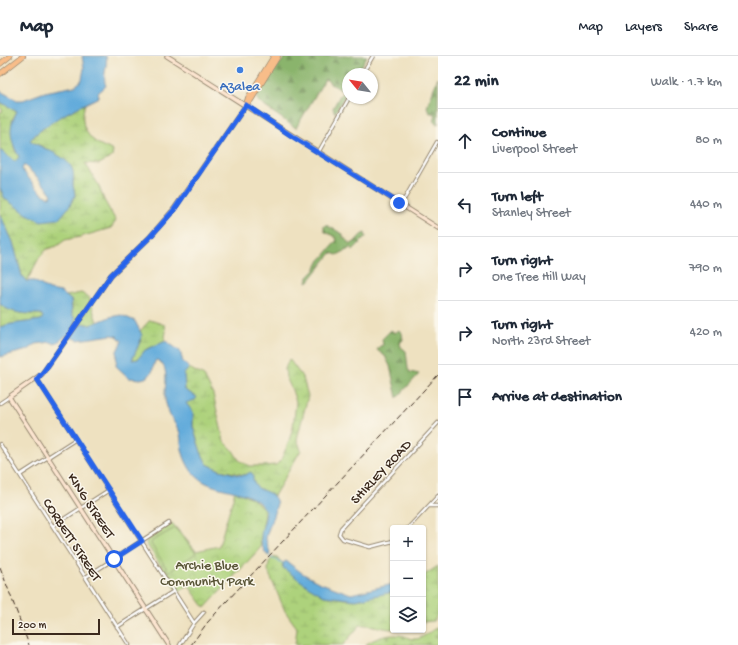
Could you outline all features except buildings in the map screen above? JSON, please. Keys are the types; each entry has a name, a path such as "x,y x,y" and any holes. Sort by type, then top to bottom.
{"highway":[{"path":"0,64 10,56"},
{"path":"0,74 23,56"},
{"path":"246,105 248,98 274,56"},
{"path":"246,105 251,100 278,56"}],"street":[{"path":"167,56 438,228"},
{"path":"365,68 372,56"},
{"path":"318,153 346,104"},
{"path":"0,403 37,379 44,371 117,268 150,237 174,210 246,105"},
{"path":"399,203 405,198 438,142"},
{"path":"37,379 194,623"},
{"name":"KING STREET","path":"9,397 169,645"},
{"name":"SHIRLEY ROAD","path":"390,542 368,546 342,539 339,534 341,528 438,423"},
{"path":"20,475 76,439"},
{"name":"CORBETT STREET","path":"0,444 129,645"},
{"path":"53,526 109,490"},
{"path":"411,525 438,496"},
{"path":"428,506 438,506"},
{"path":"86,577 168,523"},
{"path":"118,627 174,591"},
{"path":"180,645 194,623 204,612"}],"green space":[{"path":"286,56 367,56 360,68 342,68 342,89 330,84 330,82 325,79 296,128 261,104 257,98 257,95 261,87"},
{"path":"438,77 438,124 434,122 436,115 430,113 427,107"},
{"path":"342,94 342,101 335,113 333,108"},
{"path":"0,102 17,111 12,120 14,148 19,157 15,162 0,150 0,112 3,111 0,107"},
{"path":"85,104 83,123 89,136 95,142 113,151 112,157 99,164 85,163 98,184 104,200 116,221 111,228 65,240 57,246 47,249 39,258 26,281 22,276 13,242 0,214 0,188 5,199 75,196 73,185 74,179 49,150 30,140 56,119"},
{"path":"326,225 343,234 343,237 351,244 365,233 366,237 353,250 350,247 337,255 331,253 307,282 308,277 315,270 320,260 337,240 335,237 324,231 324,226"},
{"path":"81,293 89,297 97,322 90,325 83,323 76,327 72,314 72,301 66,296"},
{"path":"0,304 14,312 41,314 43,317 42,320 0,327"},
{"path":"150,320 165,325 166,332 164,342 145,350 138,359 132,360 142,335 139,332"},
{"path":"391,330 395,333 399,330 402,333 403,340 400,343 401,347 406,351 408,369 410,372 419,374 397,398 390,366 385,356 377,350 383,345 382,339"},
{"path":"289,359 303,378 308,396 297,439 301,450 274,496 256,487 253,481 245,475 220,470 207,464 201,452 193,427 193,412 186,403 184,374 189,368 204,376 213,394 224,441 232,449 239,460 249,466 276,465 281,460 293,427 296,402 286,377 285,369"},
{"name":"Archie Blue Community Park","path":"235,491 252,498 264,509 265,514 260,542 261,547 205,608 188,585 178,592 146,543 147,540 172,523 196,551 219,546"},
{"path":"175,528 196,553 169,572 151,544 152,541"},
{"path":"274,556 283,563 282,566 324,596 345,599 362,599 390,593 390,629 360,625 343,645 295,645 297,628 285,611 268,571 269,562"},
{"path":"438,566 438,614 433,621 426,622 426,597 426,574"},
{"path":"438,627 438,645 365,645 378,638 388,635 399,635 417,639 423,637"}],"water":[{"path":"82,56 106,56 106,86 98,93 99,97 54,121 30,140 61,157 71,166 73,171 75,196 69,207 59,219 41,221 27,214 5,199 0,188 0,150 15,162 19,157 13,144 11,134 13,119 17,111 0,102 0,91 17,100 23,100 45,92 75,86 82,79 84,68","holes":["24,165 51,193 52,196 48,197 38,189 23,171 22,169"]},
{"path":"0,214 13,242 22,276 26,281 34,281 50,290 61,292 71,300 72,314 76,327 83,323 90,325 110,317 121,315 135,321 142,335 132,360 138,359 145,350 166,341 180,351 183,362 189,368 184,374 185,390 197,397 195,400 186,403 193,412 193,427 201,452 207,464 220,470 239,475 245,475 251,472 256,486 259,489 268,492 275,498 277,504 266,539 270,553 268,556 263,549 261,541 265,517 264,508 250,497 217,487 201,480 188,466 183,453 179,431 170,416 165,400 166,377 164,367 157,360 155,361 152,372 148,377 141,379 129,378 116,366 117,351 122,341 117,336 112,335 78,340 66,336 55,344 51,342 36,344 28,350 0,357 0,327 41,320 43,317 41,314 14,312 0,304"},
{"path":"286,561 302,573 318,582 351,594 390,585 390,593 356,600 324,596 283,568 283,563"}],"waterway":[{"path":"269,555 271,558 283,563"}],"railway":[{"path":"191,645 207,623 227,601 438,375"},
{"path":"0,567 29,645"}],"place":[{"name":"Azalea","path":"240,70"}],"route":[{"path":"114,559 142,541 37,379 111,275 150,237 174,210 246,105 293,137 399,203"}]}
